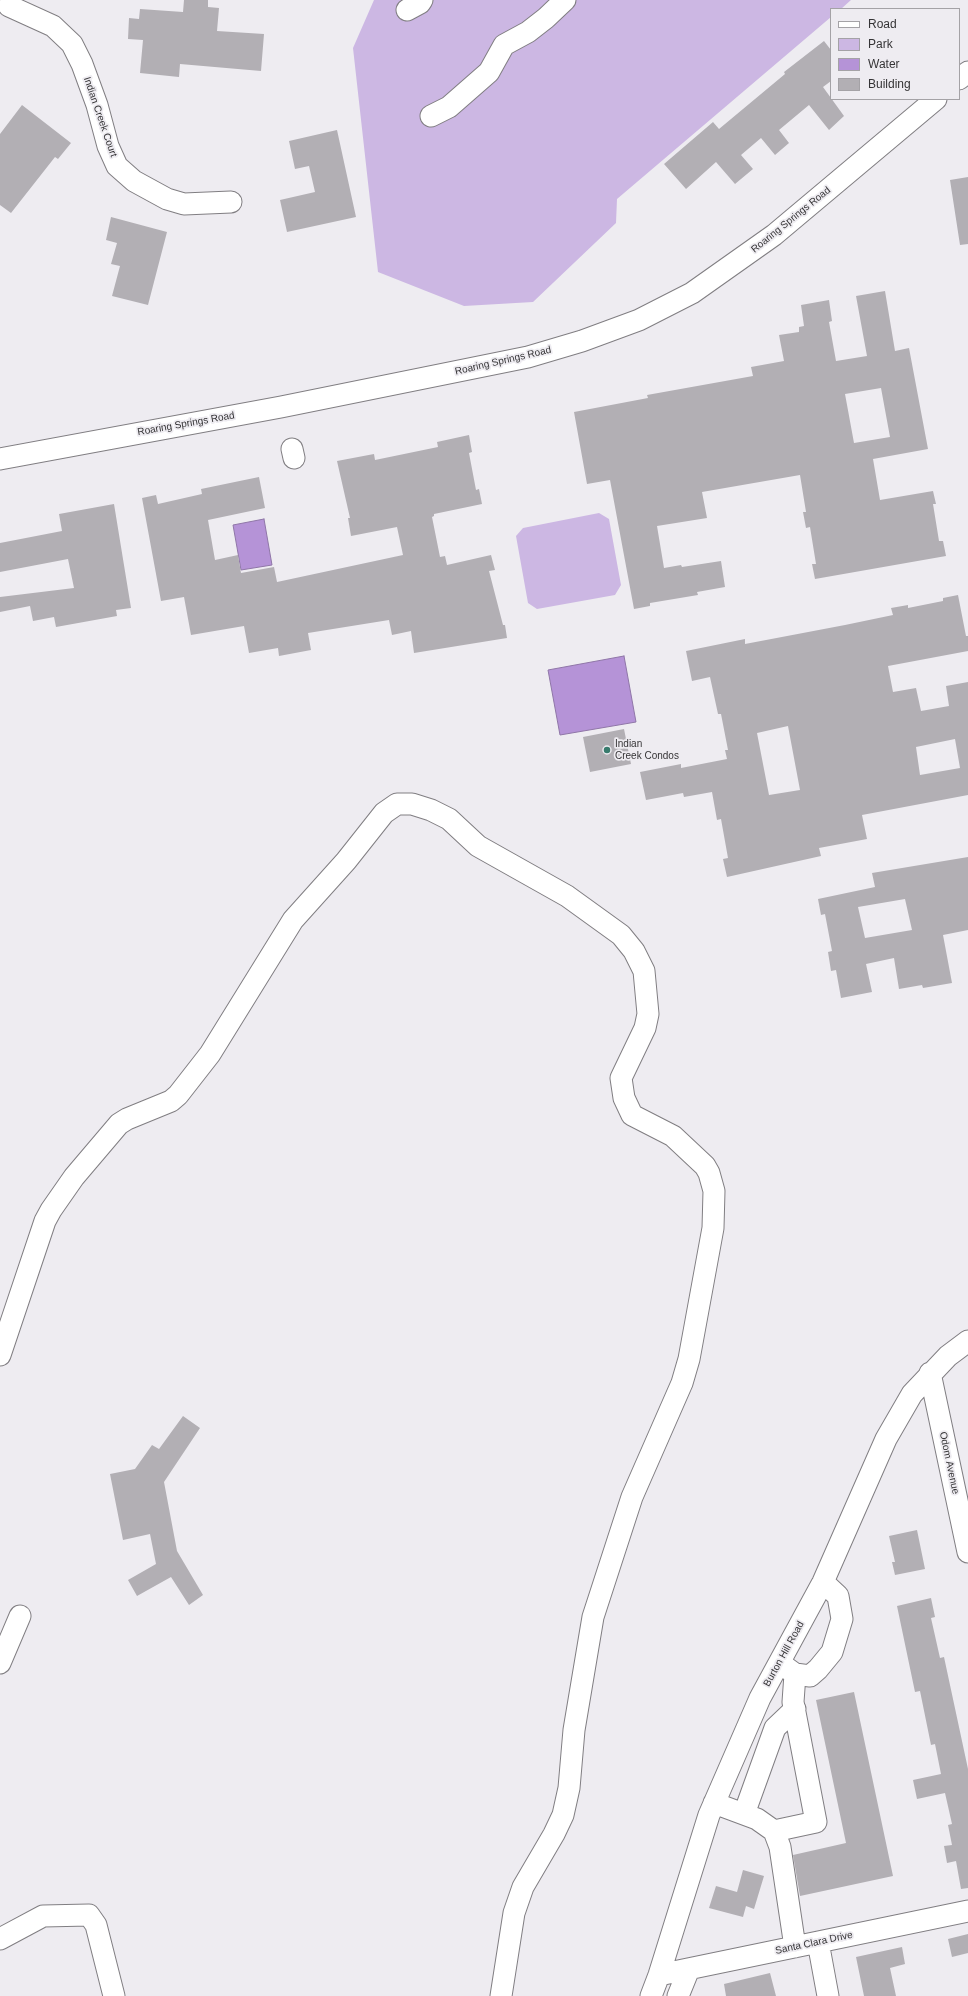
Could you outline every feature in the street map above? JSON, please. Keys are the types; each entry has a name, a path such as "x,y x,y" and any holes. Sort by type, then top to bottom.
{"street":[{"path":"431,116 449,107 489,72 504,45 528,32 565,0"},
{"name":"Indian Creek Court","path":"6,8 53,26 72,44 95,98 108,146 117,166 134,181 167,199 184,204 231,202"},
{"path":"960,79 968,72"},
{"name":"Roaring Springs Road","path":"0,459 281,407 528,357 582,341 639,320 692,293 768,240 935,100"},
{"path":"0,1356 50,1210 74,1177 119,1124 127,1119 171,1101 178,1095 210,1054 293,920 346,861 384,813 397,804 412,804 431,810 449,819 478,846 567,896 621,934 634,951 644,971 648,1014 645,1028 621,1078 624,1098 632,1115 673,1136 705,1166 709,1173 714,1191 713,1228 689,1359 682,1383 632,1497 593,1617 574,1730 570,1788 562,1815 554,1834 523,1887 514,1913 501,1996"},
{"name":"Burton Hill Road","path":"651,1996 714,1803 760,1698 787,1668 886,1439 912,1394 930,1373 948,1356 968,1341"},
{"name":"Odom Avenue","path":"930,1373 968,1552"},
{"path":"787,1668 810,1676 832,1652 842,1619 838,1596 823,1582"},
{"path":"0,1663 20,1616"},
{"path":"774,1831 816,1822 787,1668"},
{"path":"744,1814 775,1728 795,1709"},
{"path":"714,1803 757,1819 774,1831 780,1846 795,1947"},
{"name":"Santa Clara Drive","path":"659,1975 968,1911"},
{"path":"0,1939 43,1916 89,1915 96,1925 113,1984 114,1996"},
{"path":"818,1942 828,1996"},
{"path":"678,1996 689,1969"}],"green space":[{"path":"374,0 851,0 842,8 830,8 830,18 617,199 616,223 533,302 464,306 378,272 353,48"},
{"path":"599,513 609,519 621,585 615,595 537,609 528,603 516,536 523,528"}],"water":[{"path":"264,519 272,565 241,570 233,525"},
{"path":"624,656 636,722 560,735 548,670"}],"building":[{"path":"184,0 208,0 208,7 219,8 217,31 264,34 261,71 180,64 179,77 140,73 143,40 128,39 129,18 139,19 140,9 183,12"},
{"path":"824,41 830,49 830,82 823,87 830,97 830,100 832,100 844,116 829,130 809,105 779,130 789,143 775,155 761,138 741,155 753,169 735,184 716,162 686,189 664,164 713,122 719,129 785,74 784,72"},
{"path":"22,105 71,143 58,159 55,157 11,213 0,205 0,134"},
{"path":"337,130 356,217 287,232 280,200 315,192 309,166 295,169 289,141"},
{"path":"968,177 968,244 960,245 950,180"},
{"path":"111,217 167,232 148,305 112,296 120,266 111,264 117,243 106,240"},
{"path":"885,291 895,351 909,348 928,449 873,459 880,500 933,491 936,504 933,504 939,541 943,541 946,556 815,579 812,564 816,564 810,527 806,528 803,512 806,512 800,475 702,492 707,518 657,526 664,568 681,565 682,567 721,561 725,587 697,592 698,595 650,603 650,606 634,609 610,480 587,484 574,412 648,398 647,395 753,376 751,367 784,361 779,335 799,332 799,327 804,326 801,305 829,300 832,321 829,322 836,361 867,356 856,296","holes":["881,388 890,437 854,443 845,394"]},
{"path":"469,435 472,452 469,453 476,490 479,489 482,504 434,514 432,517 440,557 445,556 447,565 491,555 495,570 489,571 503,625 505,625 507,638 414,653 411,631 392,635 389,620 308,633 311,650 279,656 278,648 249,653 244,626 191,635 184,597 161,601 142,498 156,495 158,504 202,494 201,489 259,477 265,508 208,520 215,560 238,555 241,573 274,567 277,582 403,555 397,527 351,536 348,518 350,518 337,461 374,454 375,460 438,447 437,442"},
{"path":"114,504 131,608 116,610 117,616 56,627 54,617 33,621 30,606 0,612 0,597 74,588 68,559 0,572 0,543 62,531 59,514"},
{"path":"958,595 966,636 968,636 968,651 888,666 893,692 916,688 921,711 949,706 946,686 968,682 968,795 862,815 867,839 819,848 821,856 727,877 723,859 728,858 721,819 717,820 712,792 684,797 683,793 646,800 640,772 681,764 681,768 727,759 725,750 728,750 721,714 718,714 710,677 692,681 686,651 745,639 745,644 845,625 893,615 891,608 908,605 908,608 943,601 943,598","holes":["788,726 800,790 769,795 757,733","955,739 960,768 920,775 916,747"]},
{"name":"Indian Creek Condos","path":"624,729 631,764 590,772 583,737"},
{"path":"968,857 968,930 943,935 952,983 923,988 922,985 899,989 894,958 866,964 872,992 841,998 836,970 831,971 828,952 832,951 825,914 821,915 818,899 875,887 872,873","holes":["905,899 912,930 865,938 858,907"]},
{"path":"183,1416 200,1428 164,1482 177,1551 203,1595 189,1605 171,1577 137,1596 128,1580 156,1564 150,1534 123,1540 110,1474 135,1469 152,1445 159,1449"},
{"path":"917,1530 925,1569 895,1575 892,1562 895,1562 889,1536"},
{"path":"931,1598 935,1617 931,1618 940,1658 944,1657 968,1769 968,1888 961,1889 956,1861 947,1863 944,1846 952,1845 948,1825 952,1824 945,1793 917,1799 913,1780 941,1774 935,1744 931,1745 920,1691 915,1692 897,1606"},
{"path":"854,1692 893,1876 800,1896 793,1855 846,1843 816,1700"},
{"path":"743,1870 764,1876 754,1909 746,1906 743,1917 709,1908 716,1886 737,1892"},
{"path":"968,1934 968,1953 952,1957 948,1939"},
{"path":"902,1947 905,1964 890,1968 896,1996 864,1996 856,1957"},
{"path":"770,1973 776,1996 726,1996 724,1984"}],"place":[{"name":"Indian Creek Condos","path":"607,750"}]}
